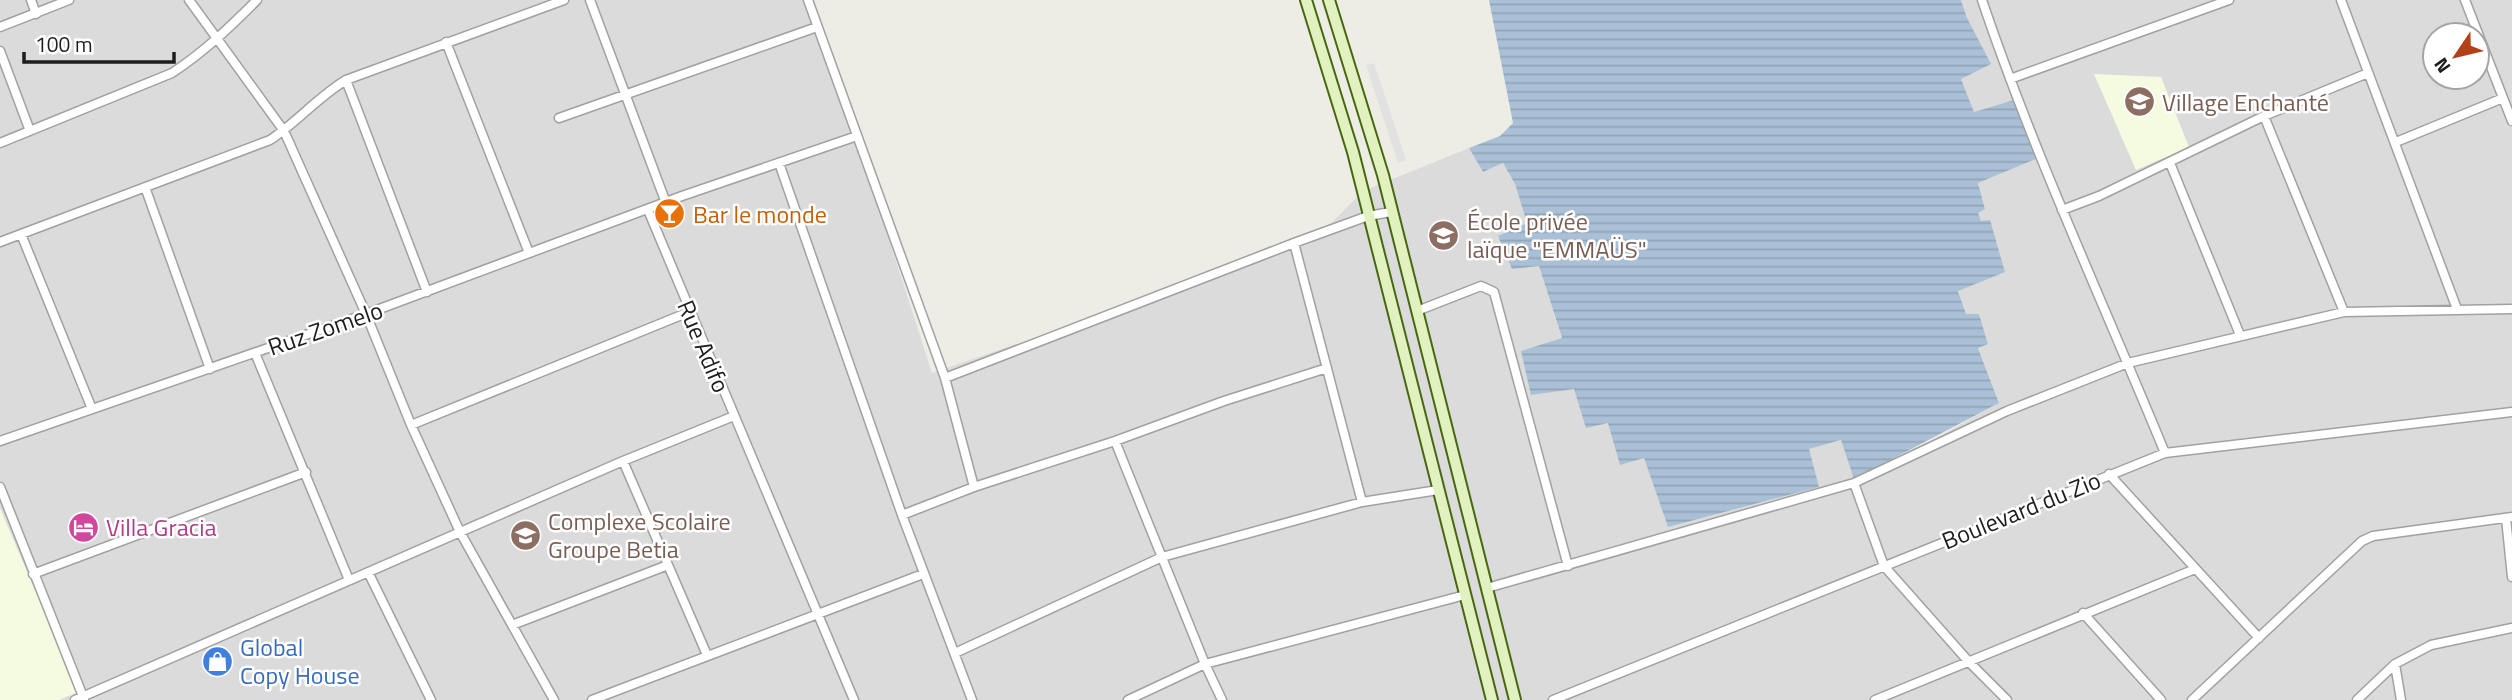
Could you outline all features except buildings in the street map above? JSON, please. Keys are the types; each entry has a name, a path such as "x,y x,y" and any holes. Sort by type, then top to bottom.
{"main road":[{"path":"1306,0 1353,152 1492,700"},
{"path":"1329,0 1376,148 1515,700"}],"street":[{"path":"32,0 36,14"},
{"path":"0,27 69,0"},
{"path":"189,0 284,131 460,532 554,700"},
{"path":"0,143 172,73 217,40 257,0"},
{"path":"0,242 270,141 329,90 346,80 564,0"},
{"path":"590,0 666,203"},
{"path":"808,0 945,378 974,487"},
{"path":"1982,0 2062,209 2165,453"},
{"path":"2010,79 2229,0"},
{"path":"2341,0 2457,309"},
{"path":"2465,0 2512,121"},
{"path":"559,118 817,27"},
{"path":"446,42 529,253"},
{"path":"0,51 30,131"},
{"path":"2062,209 2092,199 2264,116 2368,73"},
{"path":"346,80 427,292"},
{"path":"2396,142 2503,98"},
{"path":"2264,116 2344,312"},
{"path":"648,210 857,136"},
{"path":"779,163 923,574 972,700"},
{"path":"2170,163 2240,335"},
{"path":"145,187 210,369"},
{"name":"Ruz Zomelo","path":"0,441 366,314 648,210"},
{"name":"Rue Adifo","path":"648,210 854,700"},
{"path":"945,378 1294,243 1368,216 1391,212"},
{"path":"22,234 92,409"},
{"path":"1294,243 1362,502"},
{"path":"1417,311 1481,286 1494,292 1568,566"},
{"path":"1488,588 1854,483 2007,411 2128,363 2344,312 2512,309"},
{"path":"411,425 690,312"},
{"path":"255,353 349,580"},
{"path":"902,514 974,487 1115,442 1224,401 1327,368"},
{"name":"Boulevard du Zio","path":"1553,700 2165,453 2512,412"},
{"path":"0,487 81,699 623,461 734,416"},
{"path":"1115,442 1222,700"},
{"path":"623,461 707,655"},
{"path":"33,574 306,472"},
{"path":"2109,474 2259,638"},
{"path":"1854,483 1884,566 1969,662 2007,700"},
{"path":"955,653 1162,556 1362,502 1438,490"},
{"path":"2192,700 2355,546 2367,538 2509,518 2512,577"},
{"path":"512,625 668,565"},
{"path":"1875,700 2195,569"},
{"path":"368,572 431,700"},
{"path":"592,700 923,574"},
{"path":"1128,700 1205,664 1465,595"},
{"path":"2083,613 2161,700"},
{"path":"2357,700 2395,664 2431,645 2512,628"},
{"path":"2395,664 2401,700"}],"shaded area":[{"path":"0,0 812,0 932,373 1312,243 1363,191 1469,148 1483,172 1503,163 1515,184 1527,223 1498,237 1539,266 1562,339 1574,389 1644,457 1668,527 1818,487 1808,449 1841,440 1855,479 1999,403 1978,347 1988,343 1979,314 1966,314 1958,290 1981,221 1977,212 1985,208 1978,183 2036,159 2014,101 1974,112 1960,79 1967,18 1961,0 2512,0 2512,700 0,700"},
{"path":"1374,63 1406,160 1398,163 1366,65"},
{"name":"Village Enchanté","path":"2094,74 2161,77 2189,147 2136,170"},
{"path":"0,508 78,692 59,700 0,700"}],"water":[{"path":"1489,0 1961,0 1967,18 1991,64 1961,79 1974,112 2014,100 2036,159 1978,183 1985,209 1978,213 1981,221 1990,220 2005,272 1958,291 1966,314 1979,314 1988,344 1978,348 1999,403 1854,479 1841,440 1809,449 1819,487 1668,527 1644,458 1620,465 1608,423 1586,428 1574,389 1531,395 1521,351 1562,338 1539,266 1512,269 1498,236 1527,223 1515,184 1503,163 1483,172 1469,148 1500,136 1513,123"}],"place":[{"name":"Village Enchanté","path":"2139,102"},
{"name":"Bar le monde","path":"670,214"},
{"name":"École privée laïque \"EMMAÜS\"","path":"1444,235"},
{"name":"Villa Gracia","path":"83,527"},
{"name":"Complexe Scolaire Groupe Betia","path":"525,535"},
{"name":"Global Copy House","path":"217,661"}]}
